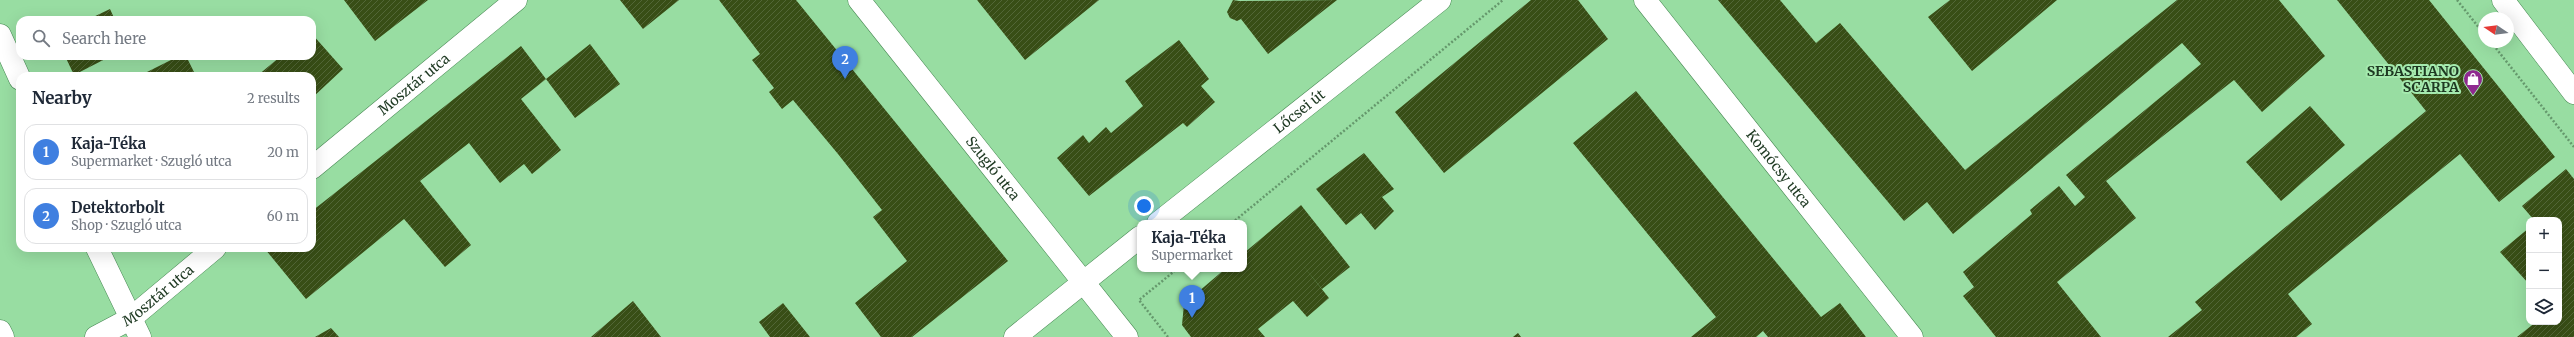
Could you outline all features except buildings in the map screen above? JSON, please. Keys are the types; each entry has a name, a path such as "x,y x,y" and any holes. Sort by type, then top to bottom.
{"street":[{"name":"Mosztár utca","path":"316,165 516,0"},
{"name":"Szugló utca","path":"859,0 1127,337"},
{"name":"Lőcsei út","path":"1162,220 1440,0"},
{"name":"Komócsy utca","path":"1645,0 1912,337"},
{"path":"2503,0 2574,93"},
{"path":"0,35 17,72"},
{"path":"1015,337 1137,239"},
{"path":"99,252 135,328"},
{"name":"Mosztár utca","path":"96,337 135,328 211,252"},
{"path":"0,331 3,337"}],"path":[{"path":"1236,220 1502,0"},
{"path":"2457,0 2478,26"},
{"path":"2496,48 2574,146"},
{"path":"1168,337 1139,300 1173,272"}],"place":[{"name":"Detektorbolt","path":"845,79"},
{"name":"SEBASTIANO SCARPA","path":"2473,96"},
{"name":"Kaja-Téka","path":"1192,318"}]}
